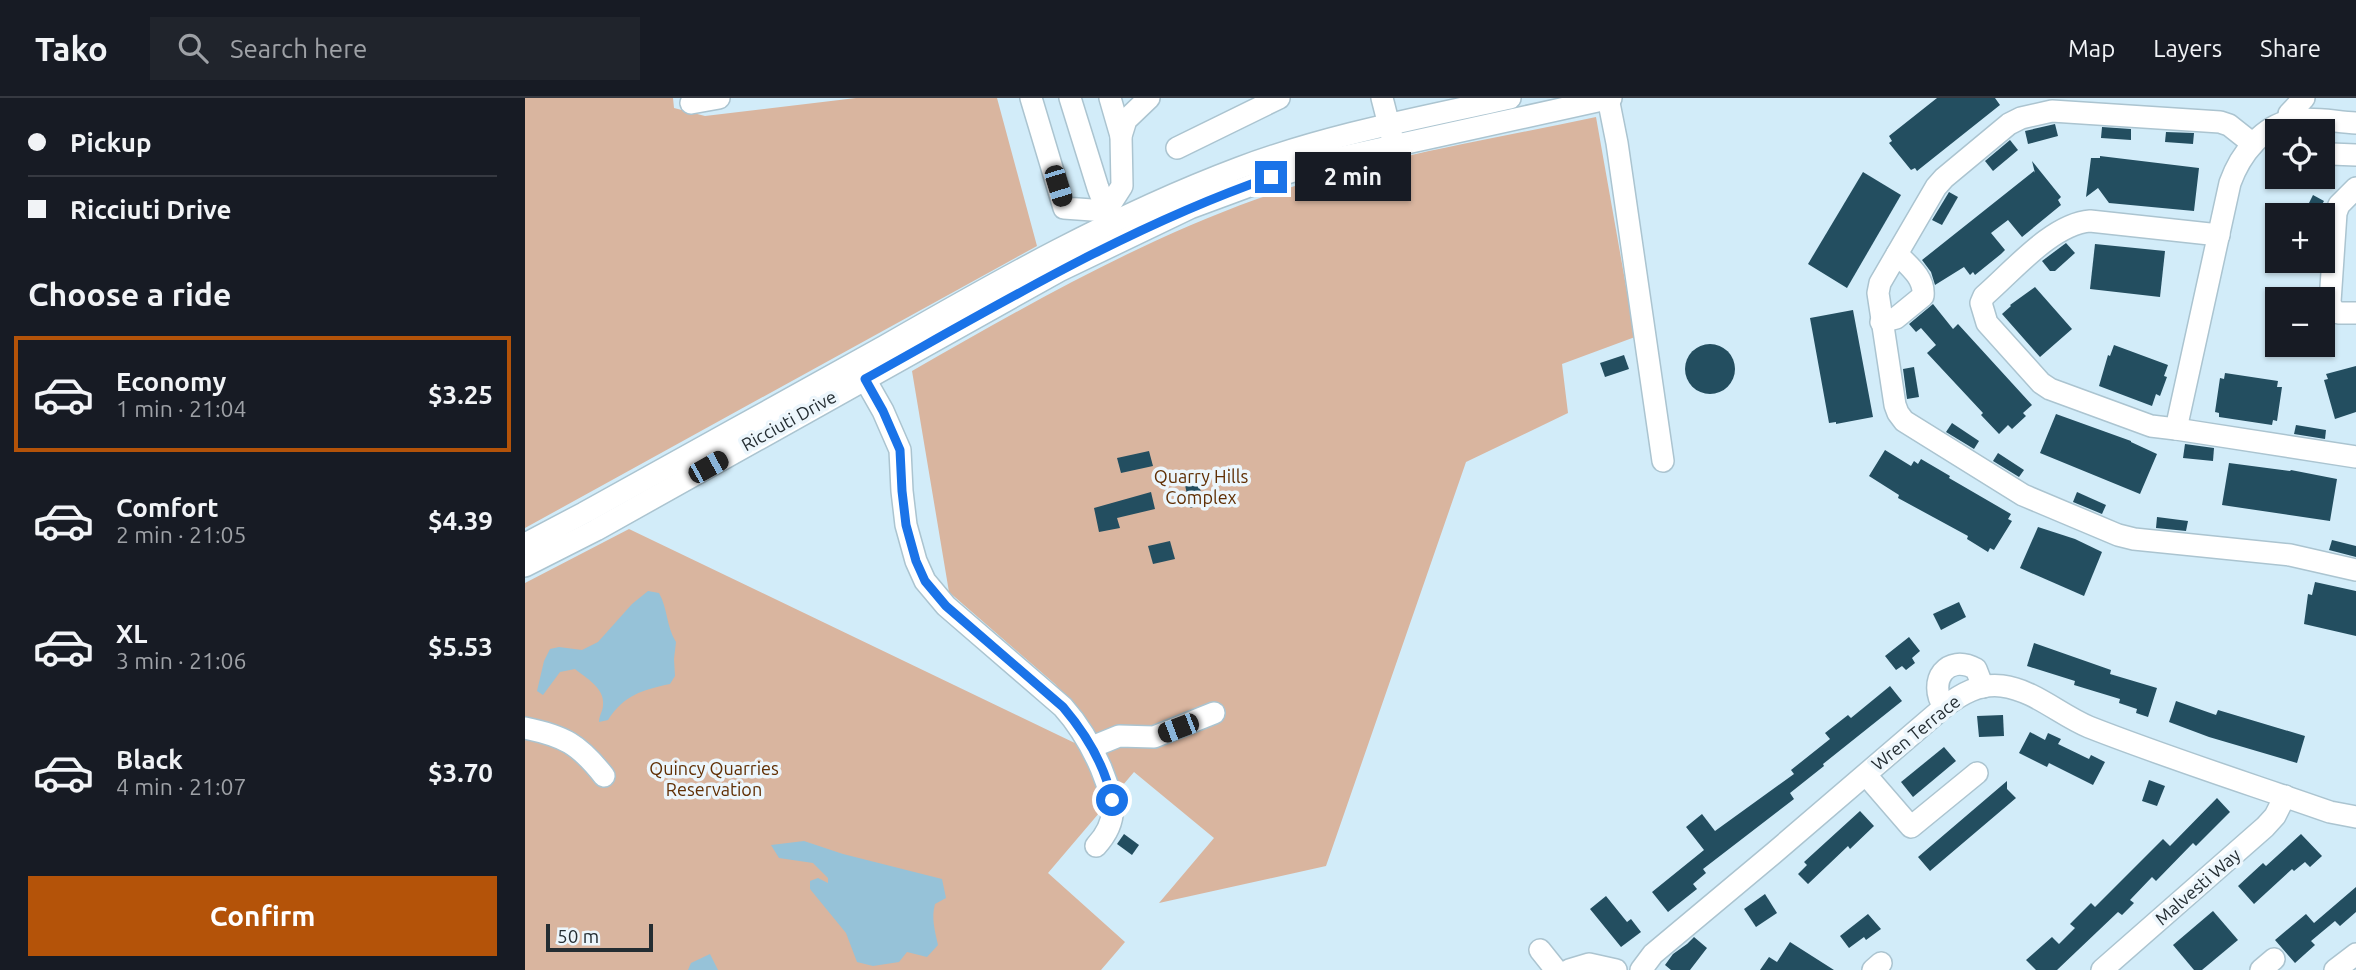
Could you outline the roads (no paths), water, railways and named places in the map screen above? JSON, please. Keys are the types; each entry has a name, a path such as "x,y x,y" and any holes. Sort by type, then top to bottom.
{"street":[{"path":"691,103 719,98"},
{"path":"1031,98 1064,208 1112,224"},
{"path":"1070,98 1112,224"},
{"path":"1110,98 1121,136 1122,186 1112,224"},
{"path":"1121,136 1126,120 1149,98"},
{"path":"1177,148 1250,104 1279,98"},
{"path":"1382,98 1392,134"},
{"name":"Ricciuti Drive","path":"1392,134 1510,98"},
{"path":"1609,98 1663,461"},
{"name":"Ricciuti Drive","path":"525,566 596,530 1041,257 1173,194 1271,156 1609,98"},
{"path":"2285,119 2304,98"},
{"path":"2286,119 2311,108 2356,112"},
{"path":"2253,144 2229,125 2220,122 2052,111 2038,113 2010,124 1935,187 1880,283 1878,293 1881,322 1895,405 1898,414 1905,421 2023,495 2118,535 2134,539 2290,555 2356,570"},
{"path":"2335,121 2356,123"},
{"path":"2176,429 2235,168 2242,156 2265,135"},
{"path":"2335,154 2356,155"},
{"path":"2356,188 2339,205 2336,213 2330,302 2338,313 2356,313"},
{"path":"2219,235 2078,222 2056,232 1984,296 1982,313 1987,323 2041,383 2050,389 2151,426 2356,456"},
{"path":"1881,322 1896,318 1923,296 1924,289 1920,278 1897,254"},
{"path":"860,370 883,411 900,450 906,525 925,581 946,606 1063,707 1078,724 1092,747 1111,793 1113,807 1109,828 1096,846"},
{"name":"Ricciuti Drive","path":"525,544 860,370"},
{"path":"1944,707 1938,697 1940,675 1949,667 1960,664 1976,669 1983,687 2002,686 2021,692 2085,725 2330,812 2356,817"},
{"name":"Wren Terrace","path":"1641,970 1653,954 1944,707 1964,693 1983,687"},
{"path":"1092,747 1119,736 1154,737 1214,713"},
{"path":"525,728 559,737 577,746 589,756 604,776"},
{"path":"1866,775 1911,827 1977,773"},
{"name":"Malvesti Way","path":"2102,970 2265,827 2275,816 2285,796"},
{"path":"1541,950 1556,970"},
{"path":"2335,970 2356,954"},
{"path":"1569,970 1589,964 1616,970"}],"water":[{"path":"648,591 659,593 676,642 675,676 670,684 627,699 608,720 599,722 603,705 601,693 575,669 560,672 543,695 537,691 544,661 550,649 559,647 582,650 598,642 632,604"},
{"path":"804,841 843,854 942,879 946,898 935,904 933,914 938,945 927,957 907,952 899,962 873,966 857,962 846,933 810,889 810,881 818,878 828,883 828,878 813,863 779,858 771,845"},
{"path":"710,954 718,970 688,970 691,963"}],"park label":[{"name":"Quarry Hills Complex","path":"1201,487"},
{"name":"Quincy Quarries Reservation","path":"714,779"}]}
